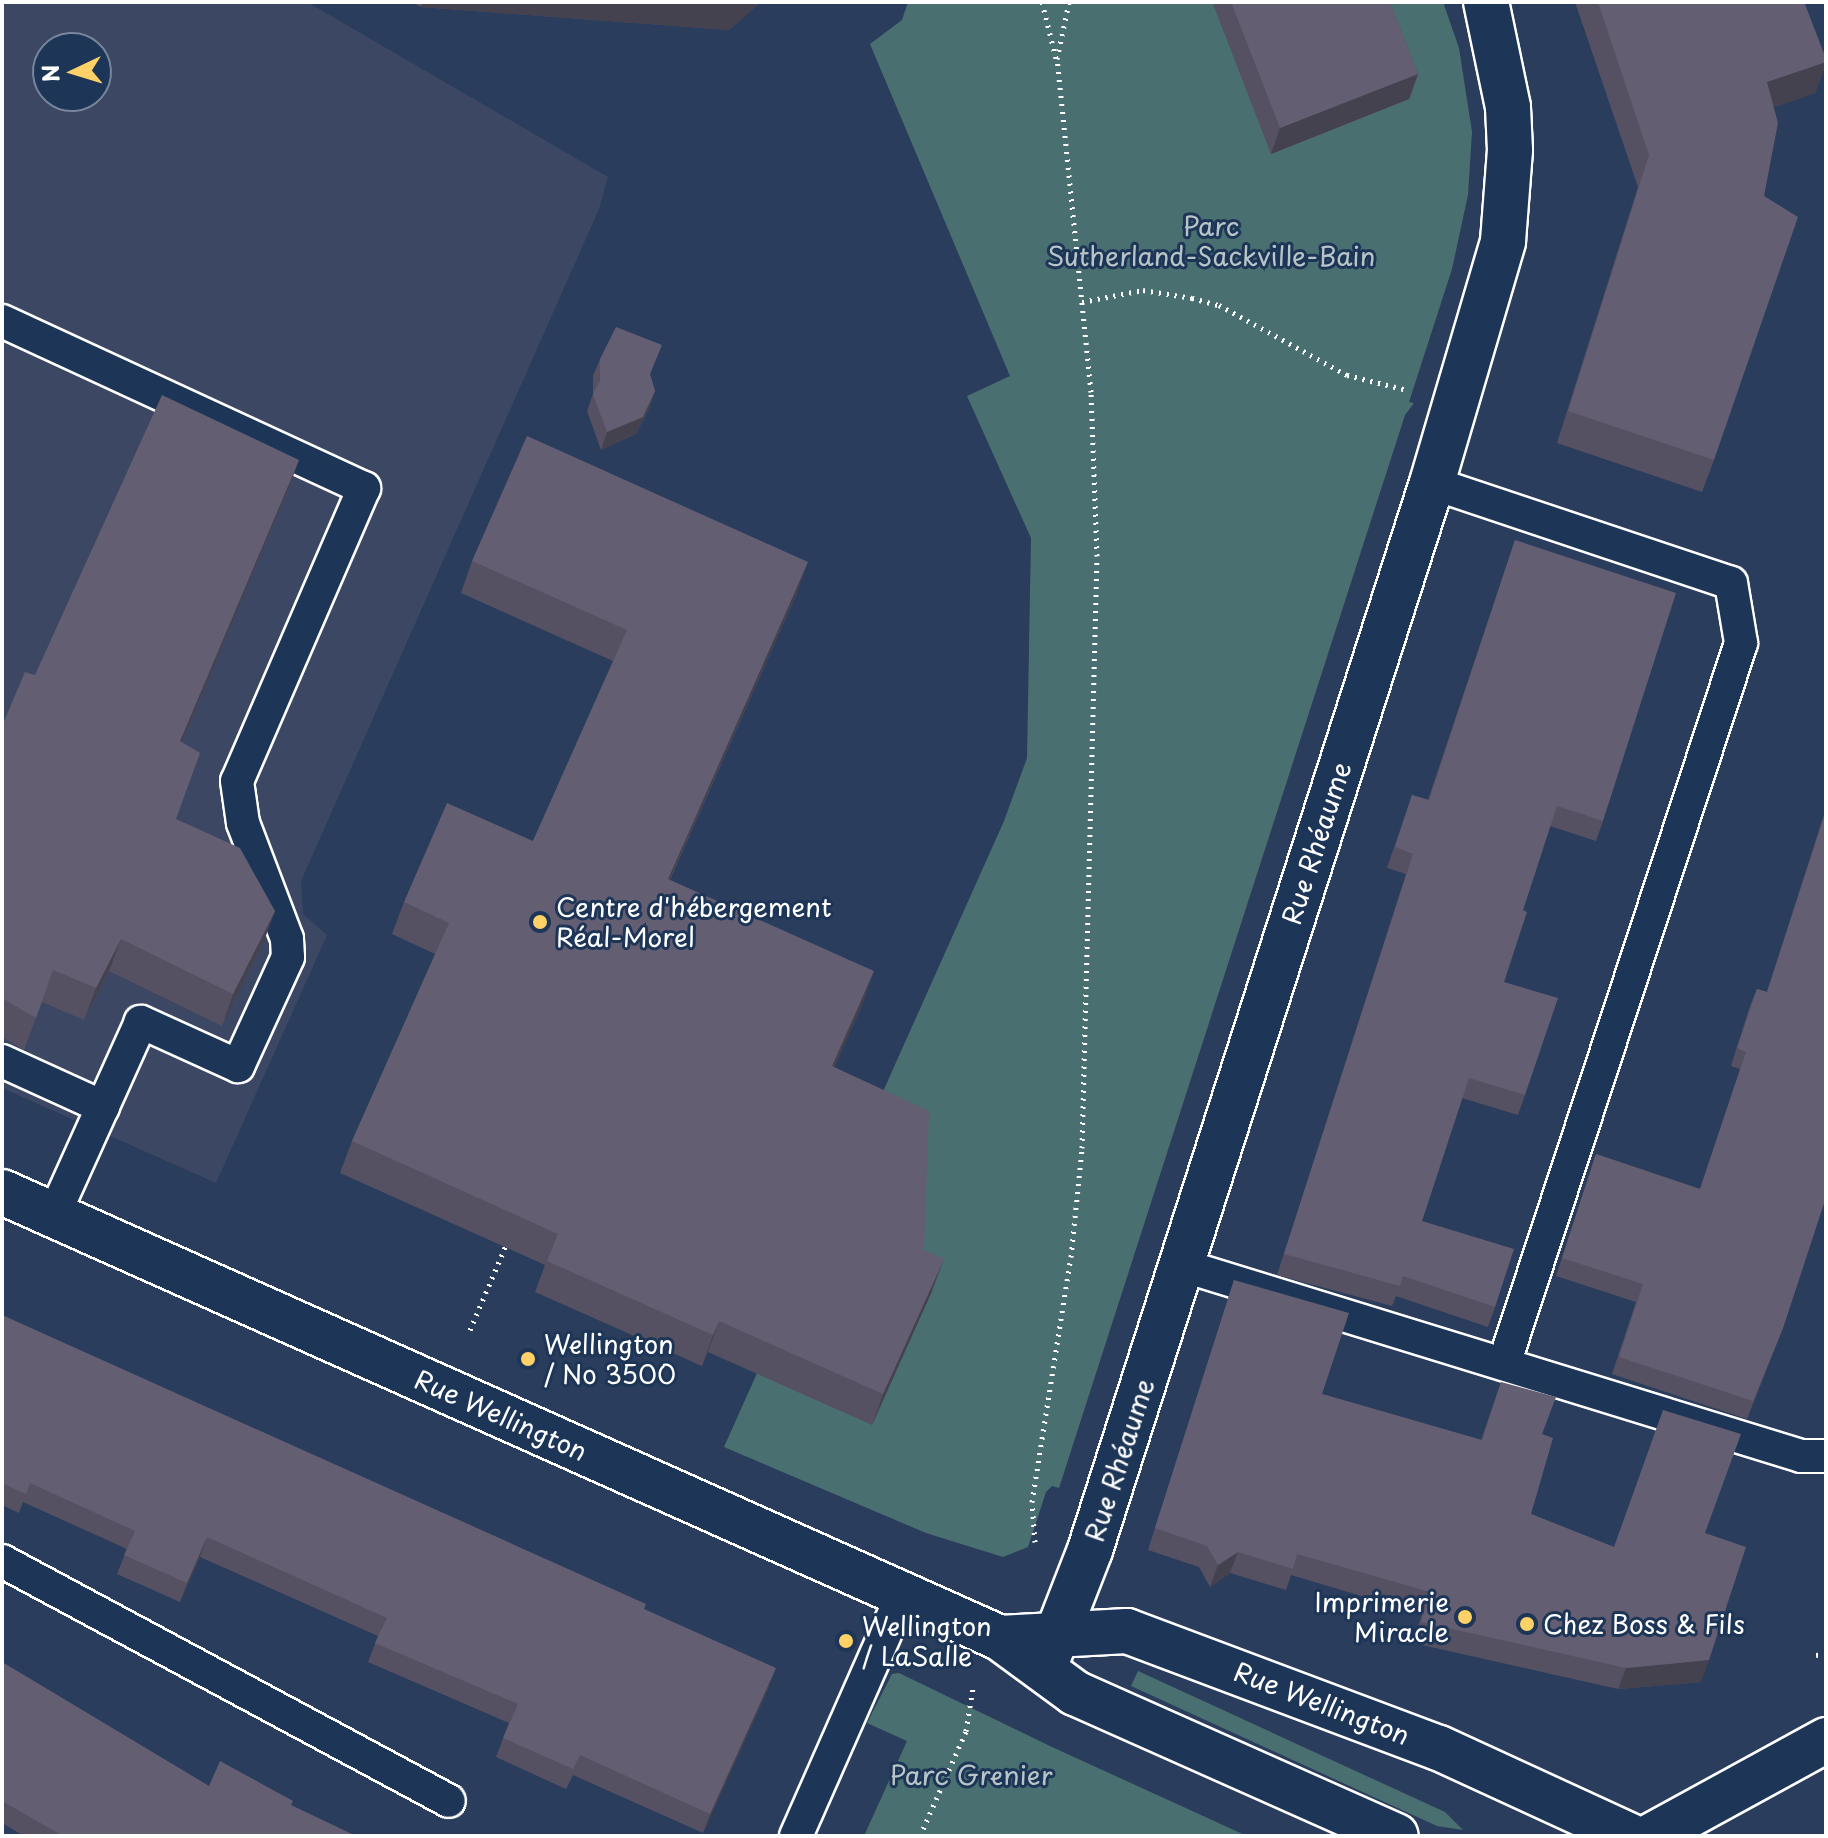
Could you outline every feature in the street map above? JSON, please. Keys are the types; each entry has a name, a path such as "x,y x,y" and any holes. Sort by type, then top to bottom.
{"main road":[{"name":"Rue Rhéaume","path":"1050,1653 1181,1265 1432,483 1503,241 1510,150 1508,107 1486,2"},
{"name":"Rue Wellington","path":"2,1192 1000,1638 1050,1653 1127,1631 1439,1748 1630,1836"},
{"name":"Rue Wellington","path":"1050,1653 1075,1693 1396,1836"},
{"path":"1651,1836 1826,1740"}],"lane":[{"path":"2,321 364,488 237,781 243,823 287,939 288,957 238,1066 141,1022 54,1215"},
{"path":"1432,483 1731,583 1741,643 1504,1364"},
{"path":"2,1061 103,1107"},
{"path":"1181,1265 1801,1456 1826,1456"},
{"path":"2,1561 449,1801"},
{"path":"796,1836 902,1596"}],"path":[{"path":"1037,1554 1032,1502 1071,1257 1082,1148 1097,556 1082,302 1057,59 1042,2"},
{"path":"1057,59 1069,2"},
{"path":"1082,302 1143,290 1219,305 1347,375 1422,394"},
{"path":"470,1330 513,1228"},
{"path":"1816,1655 1824,1654"},
{"path":"920,1836 966,1731 973,1688"}],"shaded area":[{"path":"2,2 307,2 608,177 599,209 301,881 303,914 327,935 216,1183 2,1088"}],"green space":[{"name":"Parc Sutherland-Sackville-Bain","path":"908,2 1443,2 1459,48 1472,132 1468,195 1452,269 1409,402 1414,403 1405,415 1059,1488 1052,1486 1046,1492 1028,1547 1003,1557 926,1533 724,1447 1004,821 1027,758 1031,538 967,396 1010,376 870,44 902,20"},
{"path":"1138,1671 1445,1812 1463,1830 1437,1826 1131,1686"},
{"name":"Parc Grenier","path":"899,1673 1247,1836 864,1836 907,1741 867,1723 892,1674"}],"building":[{"path":"1231,2 1390,2 1418,74 1280,128"},
{"path":"1598,2 1804,2 1826,59 1826,62 1767,82 1778,123 1764,196 1798,217 1714,460 1568,411 1649,155"},
{"path":"616,327 662,345 650,374 655,391 643,417 607,432 593,394 600,381 600,359"},
{"path":"162,395 299,460 180,741 200,753 176,819 240,848 275,911 233,994 121,939 96,988 53,970 36,1018 2,998 2,726 25,672 35,675"},
{"name":"Centre d'hébergement Réal-Morel","path":"527,436 808,562 668,879 874,971 832,1066 929,1111 924,1250 944,1259 883,1394 719,1321 713,1335 547,1261 558,1234 352,1141 449,923 404,902 447,803 533,841 627,630 472,561"},
{"path":"1515,540 1676,593 1603,821 1557,806 1523,910 1527,912 1504,982 1558,998 1525,1095 1469,1078 1422,1221 1514,1249 1495,1307 1403,1276 1400,1286 1284,1254 1413,854 1395,847 1412,795 1429,800"},
{"path":"1826,811 1826,1197 1783,1328 1753,1401 1619,1357 1643,1284 1562,1258 1596,1154 1700,1189 1746,1052 1737,1048 1757,989 1767,992"},
{"path":"1234,1280 1349,1313 1322,1394 1482,1440 1501,1382 1556,1397 1542,1434 1553,1438 1531,1514 1614,1547 1663,1410 1741,1434 1705,1533 1746,1547 1709,1660 1626,1668 1421,1622 1430,1592 1297,1554 1293,1569 1238,1552 1218,1565 1207,1546 1155,1528"},
{"path":"2,1315 646,1604 644,1609 776,1668 710,1814 580,1755 573,1769 503,1738 518,1704 375,1643 387,1618 207,1537 187,1583 124,1555 135,1531 30,1483 26,1494 2,1483"},
{"path":"2,1662 209,1786 220,1761 293,1801 291,1805 356,1836 63,1836 2,1801"}],"place":[{"name":"Centre d'hébergement Réal-Morel","path":"540,922"},
{"name":"Wellington / No 3500","path":"528,1359"},
{"name":"Imprimerie Miracle","path":"1465,1617"},
{"name":"Chez Boss & Fils","path":"1527,1624"},
{"name":"Wellington / LaSalle","path":"846,1641"}]}
